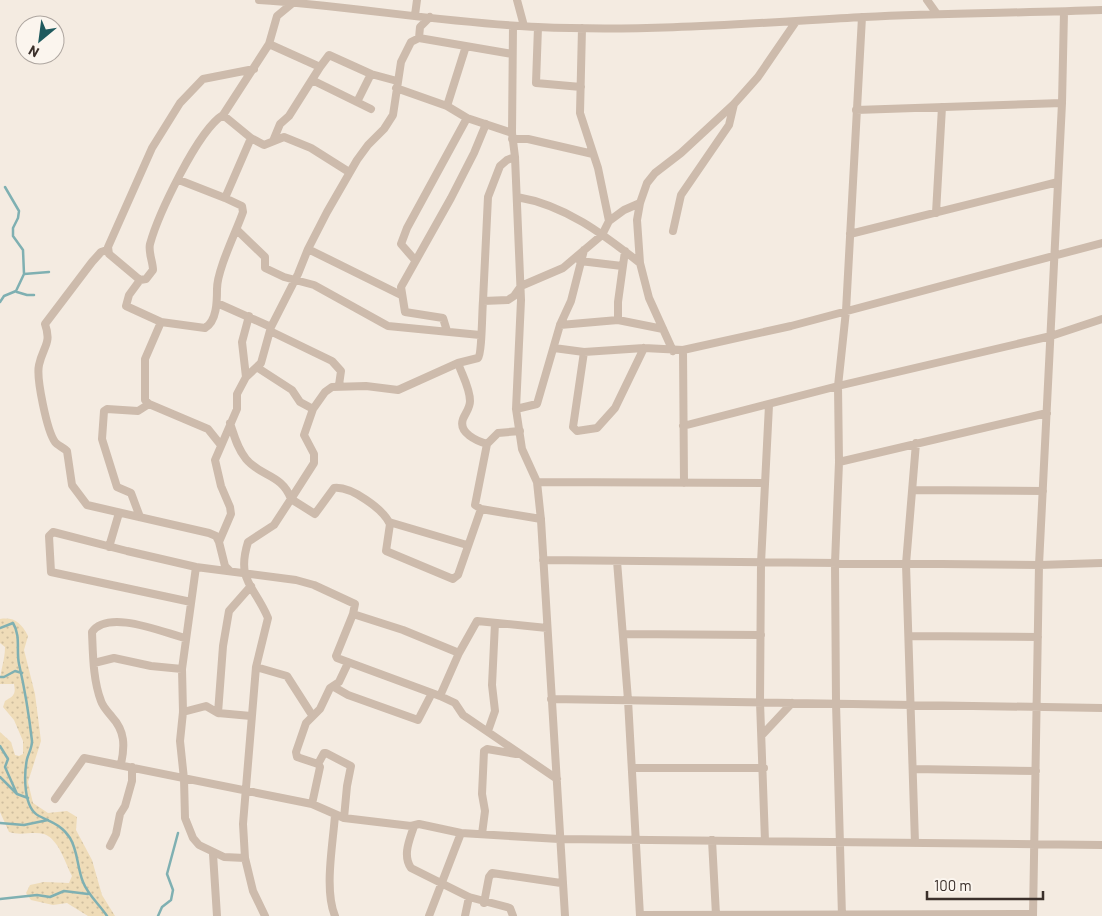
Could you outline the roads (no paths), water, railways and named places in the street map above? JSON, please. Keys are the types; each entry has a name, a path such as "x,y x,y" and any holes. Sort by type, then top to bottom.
{"street":[{"path":"259,0 294,1 513,26 582,28 795,23 862,17 1102,10"},
{"path":"415,15 417,0"},
{"path":"517,0 524,26"},
{"path":"927,0 937,14"},
{"path":"179,180 237,202 243,209 219,280 217,303 208,326 204,328 161,322 126,306 129,295 140,280 146,279 153,270 150,244 192,151 214,120 223,115 254,69 269,44 277,16 294,1"},
{"path":"617,561 628,700 640,915 1033,915 1039,565 1062,102 1064,12"},
{"path":"419,38 420,27 430,17"},
{"path":"842,916 836,703 835,563 839,462 838,386 846,311 862,17"},
{"path":"673,351 649,298 640,263 638,220 640,202 647,183 654,174 681,153 734,104 758,77 795,23"},
{"path":"513,26 512,136 518,196 521,286 516,409 522,449 537,482 541,519 557,779 561,883 565,916"},
{"path":"538,27 536,83 581,87"},
{"path":"582,28 580,113 593,154 609,221"},
{"path":"219,542 231,514 215,460 220,444 237,409 236,394 246,377 258,368 270,329 295,280 308,248 349,172 393,115 397,85 410,42 419,38 512,54"},
{"path":"269,44 320,67"},
{"path":"447,106 466,46"},
{"path":"272,141 280,124 289,116 329,55 447,106 467,118 512,136 593,154"},
{"path":"230,571 225,566 216,536 87,506 72,485 69,453 55,442 41,397 38,368 49,338 45,324 47,320 60,306 92,262 102,252 107,250 152,148 180,103 203,79 254,69"},
{"path":"357,102 371,74"},
{"path":"312,80 371,109"},
{"path":"856,110 1062,102"},
{"path":"673,231 681,195 729,125 734,104"},
{"path":"936,213 942,107"},
{"path":"223,115 251,138 264,145 284,137 296,141 349,172"},
{"path":"414,259 401,246 404,236 467,118"},
{"path":"447,332 443,318 405,312 401,286 414,259 451,198 474,153 486,124"},
{"path":"225,198 251,138"},
{"path":"265,916 253,891 245,858 244,789 256,667 268,618 243,572 248,542 261,531 274,525 314,463 314,454 304,435 314,409 328,389 339,385 398,390 458,363 480,356 488,197 500,166 507,160 515,157"},
{"path":"850,234 1058,182"},
{"path":"518,196 558,208 602,234 640,263"},
{"path":"483,301 508,300 514,296 521,286 562,268 602,234 609,221 624,210 640,202"},
{"path":"237,230 265,257 265,268 295,280 314,284 388,326 480,334"},
{"path":"554,348 584,352 644,348 673,351 683,350 846,311 1102,243"},
{"path":"308,248 401,295"},
{"path":"516,409 538,404 560,325 571,301 584,248"},
{"path":"107,250 114,259 140,280"},
{"path":"618,320 618,302 625,251"},
{"path":"580,262 622,266"},
{"path":"217,303 249,316 332,361 341,371 339,385"},
{"path":"246,377 242,342 249,316"},
{"path":"683,426 838,386 1051,336 1102,319"},
{"path":"560,325 618,320 664,329"},
{"path":"161,322 145,359 144,397 150,404 208,429 220,444"},
{"path":"584,352 573,427 577,431 597,428 615,408 644,348"},
{"path":"683,350 684,483"},
{"path":"458,363 470,392 470,402 464,418 464,430 475,440 487,444"},
{"path":"258,368 292,390 300,402 314,409"},
{"path":"140,518 130,493 117,487 102,439 102,430 104,412 107,408 138,411 150,404"},
{"path":"765,841 764,768 760,702 761,563 768,405"},
{"path":"839,462 1047,413"},
{"path":"230,423 239,449 246,459 254,466 283,483 291,499 316,514 332,489 339,487 369,501 390,522 467,545"},
{"path":"520,430 498,433 487,444 475,503 477,508 481,509 541,519"},
{"path":"915,843 910,636 906,564 916,443"},
{"path":"537,482 765,484"},
{"path":"913,490 1043,491"},
{"path":"390,522 386,551 452,579 458,575 481,509"},
{"path":"109,547 119,513"},
{"path":"191,602 50,570 49,539 52,532 196,567 280,576 314,585 355,604 353,614 336,656 348,663 455,702 462,715 557,779"},
{"path":"543,560 1039,565 1102,563"},
{"path":"196,567 182,669 180,742 184,779 184,810 188,826 199,845 213,854 224,857 245,858"},
{"path":"218,714 223,646 229,611 251,586"},
{"path":"353,614 403,630 459,653"},
{"path":"121,764 124,749 120,726 102,704 94,663 92,632 95,628 107,622 117,620 185,638"},
{"path":"440,696 476,621 547,628"},
{"path":"488,731 495,712 492,685 495,623"},
{"path":"623,634 761,635"},
{"path":"910,636 1038,636"},
{"path":"94,663 114,658 151,666 182,669"},
{"path":"318,764 296,756 304,728 312,715 320,709 330,688 334,687 348,663"},
{"path":"256,667 287,676 312,715"},
{"path":"334,687 348,695 418,720 432,693"},
{"path":"551,699 1102,708"},
{"path":"762,736 792,702"},
{"path":"182,712 206,706 218,714 251,716"},
{"path":"482,834 485,811 482,777 484,751 487,749 521,755"},
{"path":"312,804 320,771 318,764 324,752 351,766 344,818"},
{"path":"55,799 84,758 312,804 344,818 414,826 418,824 461,833 559,840 1034,843 1102,846"},
{"path":"110,846 116,834 120,814 125,806 132,781 132,767"},
{"path":"632,768 764,768"},
{"path":"913,769 1036,771"},
{"path":"334,815 330,890 331,908 335,916"},
{"path":"414,826 406,854 407,863 411,868 441,885 469,897 484,903 510,908 513,916"},
{"path":"429,916 461,833"},
{"path":"712,840 716,915"},
{"path":"213,854 217,916"},
{"path":"484,903 489,877 492,873 561,883"},
{"path":"465,916 469,897"}],"waterway":[{"path":"0,302 4,296 16,291 24,274 23,250 13,236 13,228 19,211 5,187"},
{"path":"24,274 49,272"},
{"path":"17,292 34,295"},
{"path":"0,628 13,623 18,638 18,659 27,702 32,741 25,773 27,798 34,812 60,827 70,838 75,848 85,887 107,916"},
{"path":"0,677 15,671 22,673"},
{"path":"0,746 8,759 5,767 17,794"},
{"path":"0,777 17,794 28,798"},
{"path":"0,823 24,825 48,820"},
{"path":"158,916 162,907 171,900 173,890 167,874 178,833"},
{"path":"0,899 37,895 50,897 64,891 88,894"}]}
